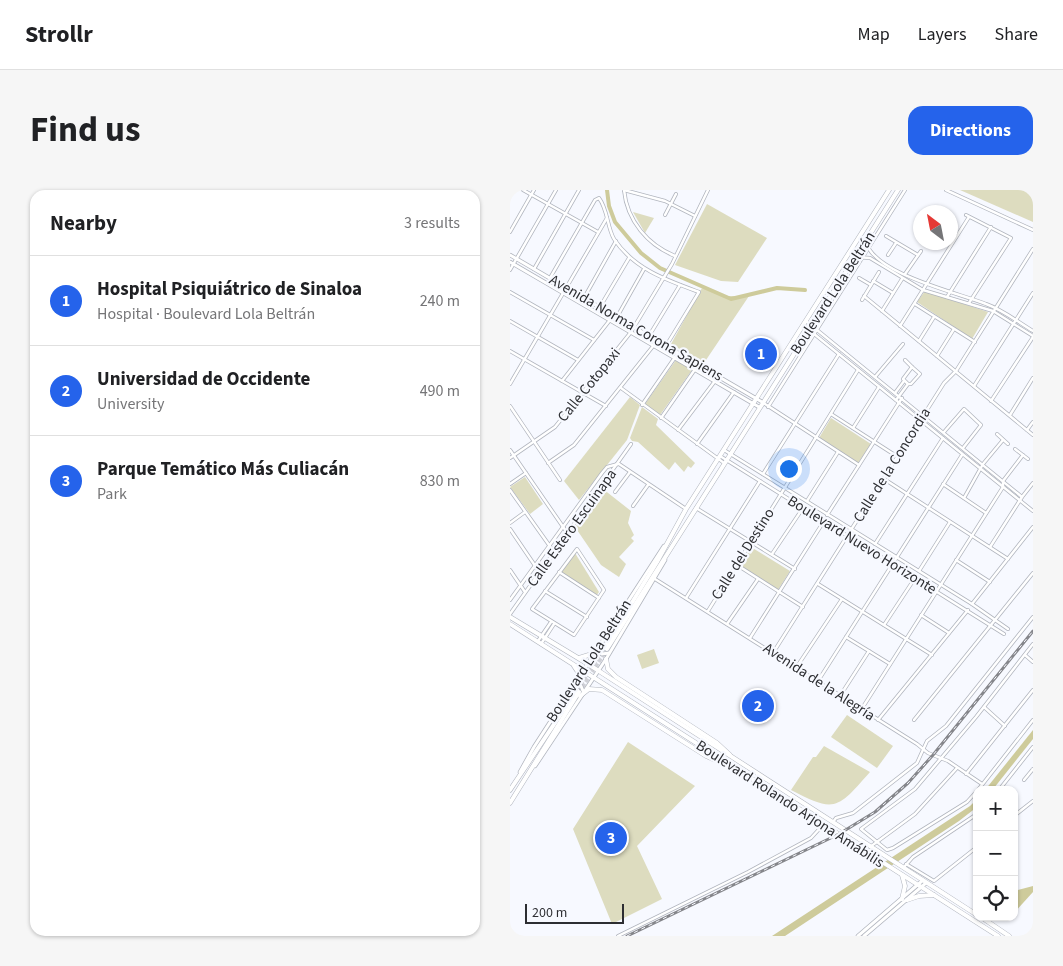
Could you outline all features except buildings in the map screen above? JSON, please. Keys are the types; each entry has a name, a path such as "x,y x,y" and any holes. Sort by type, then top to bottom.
{"main road":[{"name":"Boulevard Lola Beltrán","path":"607,650 686,509 889,190"},
{"name":"Boulevard Lola Beltrán","path":"607,650 759,407 765,405 810,328 898,190"},
{"name":"Boulevard Rolando Arjona Amábilis","path":"510,616 973,912"},
{"name":"Boulevard Rolando Arjona Amábilis","path":"510,624 998,936"},
{"path":"576,658 595,653"},
{"path":"606,659 608,669 616,677 717,743 731,757"},
{"path":"571,662 578,672 578,678"},
{"path":"579,691 589,689 602,690 706,756 715,760 720,759"},
{"name":"Boulevard Lola Beltrán","path":"510,790 579,691"},
{"name":"Boulevard Lola Beltrán","path":"510,803 579,691"},
{"path":"901,901 905,886 902,875"},
{"path":"907,900 919,896 936,895"},
{"path":"987,921 1009,936"}],"street":[{"path":"523,190 599,232"},
{"path":"510,232 534,190"},
{"path":"510,270 512,263 556,190"},
{"path":"534,269 579,190"},
{"path":"676,256 659,248 637,226 628,210 624,190 671,204 696,216"},
{"name":"Calle Cotopaxi","path":"510,458 555,427 634,328 662,277 676,256 708,190"},
{"path":"859,465 765,405 817,330 905,190"},
{"path":"946,190 1033,230"},
{"path":"665,215 676,194"},
{"path":"550,278 595,200 600,199 616,241 630,257 644,269 698,292 666,346"},
{"path":"900,326 968,216 1010,236 1011,239 969,303"},
{"path":"510,384 526,360 607,218"},
{"path":"947,297 991,226"},
{"path":"886,236 918,256"},
{"path":"584,298 616,241"},
{"path":"866,241 868,249 878,258 905,274 926,285 995,307 1033,336 991,401"},
{"path":"888,255 896,243"},
{"name":"Calle de la Concordia","path":"773,652 921,420 975,342 995,307 1033,249"},
{"path":"882,311 921,251"},
{"name":"Avenida Norma Corona Sapiens","path":"510,255 698,365 755,401 759,407"},
{"path":"856,257 863,256 923,290 993,311 1033,331"},
{"path":"597,312 630,257"},
{"path":"876,263 878,258"},
{"name":"Avenida Norma Corona Sapiens","path":"512,263 734,392 765,405"},
{"path":"617,318 644,269"},
{"path":"879,272 863,298 882,311 1033,435"},
{"path":"859,278 871,285"},
{"path":"874,281 893,293"},
{"path":"649,336 680,285"},
{"path":"510,292 594,340"},
{"path":"974,386 1033,293"},
{"path":"914,303 975,342"},
{"path":"919,341 935,316"},
{"path":"562,380 610,320"},
{"path":"510,321 578,360"},
{"path":"804,323 814,334 1033,511"},
{"path":"810,328 817,330 1022,496"},
{"path":"937,356 954,329"},
{"path":"875,377 903,344"},
{"path":"548,463 574,445 654,345"},
{"path":"510,351 606,406"},
{"path":"642,404 678,353"},
{"path":"763,474 839,354"},
{"path":"896,400 902,390 920,374 905,360"},
{"path":"661,418 698,365"},
{"path":"895,393 912,367"},
{"name":"Calle del Destino","path":"708,611 858,370"},
{"path":"1010,415 1033,378"},
{"path":"678,430 715,381"},
{"path":"904,381 908,384"},
{"path":"852,428 882,382"},
{"name":"Boulevard Nuevo Horizonte","path":"621,388 697,444 725,462 746,472 782,494 991,624 1004,634"},
{"path":"697,444 734,392"},
{"path":"827,514 902,398"},
{"path":"510,406 560,480"},
{"path":"944,432 964,409 980,421 982,425 963,448"},
{"path":"831,414 898,458"},
{"path":"1027,430 1033,422"},
{"path":"997,434 1008,444"},
{"path":"875,544 943,438"},
{"path":"964,498 984,464 1003,440"},
{"path":"631,444 619,464 686,509"},
{"path":"1015,449 1028,459"},
{"path":"510,450 562,528 568,534"},
{"name":"Boulevard Nuevo Horizonte","path":"724,450 972,604 1008,629"},
{"path":"806,502 838,452"},
{"path":"818,681 962,454"},
{"path":"861,710 1003,487 1003,481 1023,455"},
{"name":"Calle Estero Escuinapa","path":"510,600 602,473 607,467 619,464"},
{"name":"Calle Estero Escuinapa","path":"510,616 525,592 619,464"},
{"path":"746,472 749,466"},
{"path":"615,492 630,472"},
{"path":"510,484 526,473"},
{"path":"884,480 1008,559"},
{"path":"686,598 760,481"},
{"path":"990,547 1022,496 1033,483"},
{"path":"633,506 648,484"},
{"path":"943,484 986,513"},
{"path":"510,490 554,553"},
{"path":"696,508 795,569"},
{"path":"772,555 803,508"},
{"path":"510,523 526,512"},
{"path":"750,638 824,521"},
{"path":"919,571 950,522"},
{"path":"972,604 1033,527"},
{"path":"510,529 540,573"},
{"name":"Boulevard Lola Beltrán","path":"579,691 578,678 666,544"},
{"name":"Boulevard Lola Beltrán","path":"579,691 606,659 607,650 655,579 672,547"},
{"path":"578,550 604,587 574,636 532,610 559,572 574,551 578,550"},
{"path":"956,560 990,582"},
{"path":"736,565 803,607"},
{"path":"510,570 525,592"},
{"path":"559,572 599,598"},
{"path":"914,720 1033,573"},
{"path":"884,625 915,578"},
{"name":"Avenida de la Alegría","path":"655,579 773,652 922,749 942,758 982,784"},
{"path":"727,624 758,579"},
{"path":"818,584 932,655"},
{"path":"545,591 587,617"},
{"path":"796,668 842,599"},
{"path":"878,720 968,610"},
{"path":"921,616 949,633"},
{"path":"832,823 836,818 853,813 873,800 913,768 921,756 922,749 927,741 946,726 1033,617"},
{"path":"540,643 552,622"},
{"path":"846,637 890,664"},
{"path":"973,795 967,802 896,847 887,850 861,829 911,793 984,707 1033,644"},
{"path":"598,648 601,654 607,650"},
{"path":"840,696 869,651"},
{"path":"1025,654 1033,662"},
{"path":"966,774 1033,690"},
{"path":"984,707 1005,726"},
{"path":"982,784 1033,720"},
{"path":"1002,786 1033,747"},
{"path":"870,847 915,814 957,768"},
{"path":"1024,780 1033,769"},
{"path":"1018,813 1033,801"},
{"path":"903,868 973,817"},
{"path":"618,936 748,872 811,838 823,825"},
{"path":"906,864 933,880 945,874 973,850"},
{"path":"858,936 924,882"},
{"path":"864,936 901,901 907,900 919,886"}],"green space":[{"path":"960,190 1033,190 1033,222"},
{"path":"707,204 767,238 738,282 721,281 675,265"},
{"path":"633,212 654,218 645,233"},
{"path":"702,288 723,296 749,296 704,363 671,344"},
{"path":"925,291 988,312 972,339 917,302"},
{"path":"676,360 692,370 660,415 645,404"},
{"path":"630,397 640,405 627,440 579,500 564,481"},
{"path":"642,407 658,419 656,425 695,463 691,468 688,466 684,472 675,462 669,470 638,442 632,441 630,438"},
{"path":"831,418 871,444 858,463 819,438"},
{"path":"525,477 543,504 530,514 510,487"},
{"path":"603,489 631,511 628,523 634,535 631,538 634,541 619,557 626,564 619,577 601,565 575,527"},
{"path":"751,547 790,571 778,590 739,566"},
{"path":"575,553 599,592 596,596 561,572"},
{"path":"654,649 659,663 642,669 637,655"},
{"path":"847,715 893,746 877,768 831,737"},
{"path":"628,742 695,786 637,846 662,899 612,924 573,829"},
{"path":"824,746 870,772 843,800 835,804 818,802 791,790 813,757 816,757"}],"shaded area":[{"path":"1033,730 1033,739 996,786 988,786"},
{"path":"973,803 973,810 959,821 785,936 772,936"},
{"path":"1033,886 1033,892 1018,909 1018,890"}],"waterway":[{"path":"607,190 609,206 615,222 641,253 660,268 731,299 777,288 805,290"}],"tunnel":[{"path":"577,690 604,648"},
{"path":"579,692 605,652"}],"railway":[{"path":"627,936 839,834 875,812 908,783 933,755 1033,631"}],"place":[{"name":"Hospital Psiquiátrico de Sinaloa","path":"761,354"},
{"name":"Universidad de Occidente","path":"758,706"},
{"name":"Parque Temático Más Culiacán","path":"611,838"}]}
